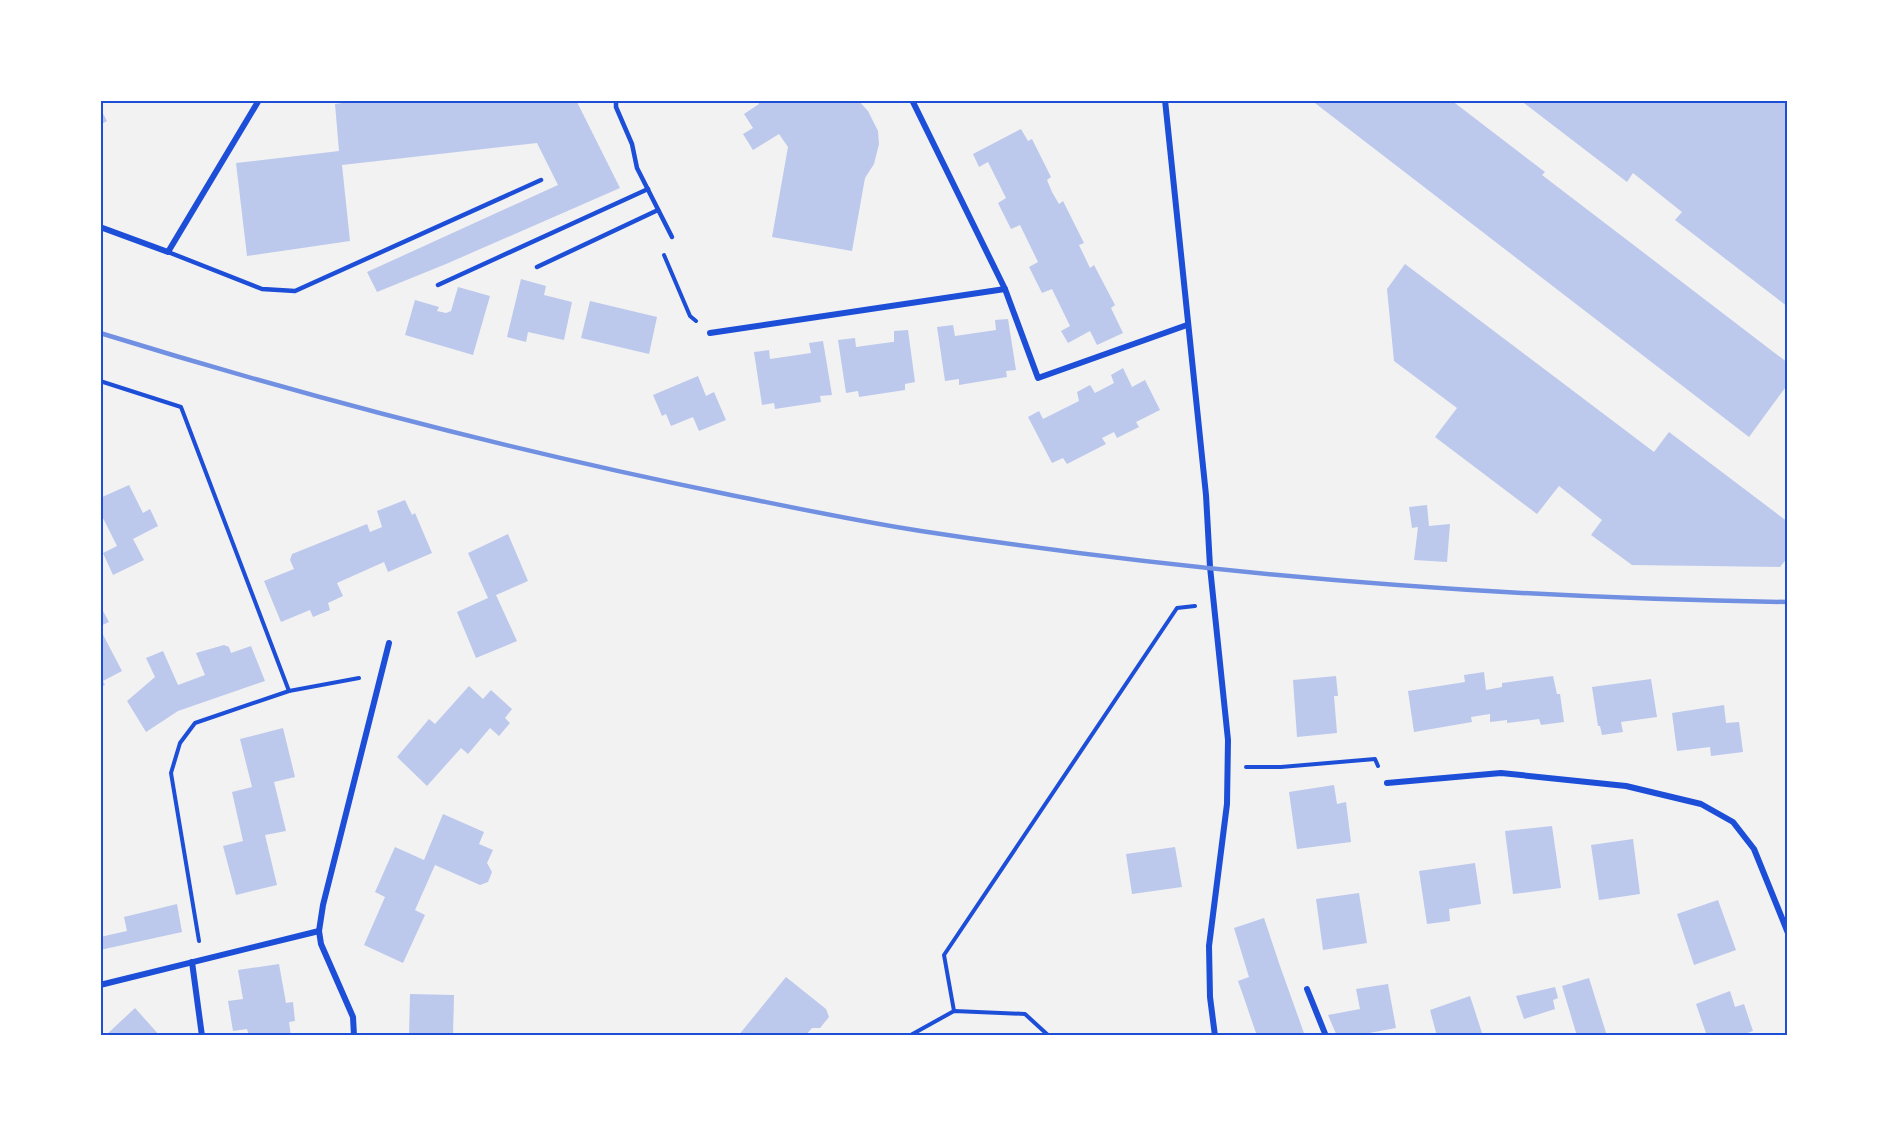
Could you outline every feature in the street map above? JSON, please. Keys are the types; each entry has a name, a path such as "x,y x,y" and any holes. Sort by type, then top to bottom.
{"street":[{"path":"100,227 168,252 259,100"},
{"path":"912,100 1005,289 1038,378 1187,325"},
{"path":"1165,100 1206,495 1210,567 1228,740 1227,804 1209,946 1210,997 1215,1035"},
{"path":"710,333 1005,289"},
{"path":"354,1035 353,1017 326,956 319,931 323,905 389,643"},
{"path":"1387,783 1502,773 1626,786 1701,804 1733,822 1754,849 1788,933"},
{"path":"100,985 319,931"},
{"path":"192,962 202,1035"},
{"path":"1307,989 1326,1035"}],"lane":[{"path":"616,100 616,107 633,144 637,168 672,237"},
{"path":"168,252 262,289 295,291 542,180"},
{"path":"438,285 648,189"},
{"path":"537,267 658,210"}],"path":[{"path":"672,237 662,251 690,316 710,333"},
{"path":"100,381 181,407 289,691"},
{"path":"954,1011 944,955 1177,608 1214,604"},
{"path":"202,960 171,773 180,743 195,723 289,691 381,674"},
{"path":"1228,766 1281,767 1375,759 1387,783"},
{"path":"909,1035 954,1011 1026,1014 1049,1035"}],"building":[{"path":"364,100 576,100 620,188 377,292 367,272 558,185 537,143 342,165 350,241 247,256 236,163 339,151 335,104"},
{"path":"757,100 858,100 868,111 878,131 879,144 874,164 865,178 852,251 772,237 788,147 779,134 753,150 743,134 753,128 744,114 759,104"},
{"path":"1311,100 1451,100 1545,172 1542,175 1788,363 1788,384 1749,437"},
{"path":"1520,100 1788,100 1788,307 1675,220 1682,212 1633,173 1627,182"},
{"path":"100,108 107,121 100,125"},
{"path":"1021,129 1028,141 1032,139 1051,177 1047,180 1052,192 1059,204 1063,201 1084,243 1079,245 1090,268 1094,265 1115,305 1111,308 1123,333 1097,345 1090,331 1068,343 1061,331 1070,326 1052,289 1042,293 1029,267 1038,262 1020,225 1011,229 998,203 1006,198 988,162 979,167 973,154"},
{"path":"1405,264 1654,452 1669,432 1788,522 1788,557 1780,567 1632,565 1591,535 1602,520 1559,486 1537,514 1435,437 1457,408 1394,361 1387,289"},
{"path":"521,279 546,286 544,295 572,302 564,340 528,332 526,342 507,337"},
{"path":"458,287 490,296 473,355 405,335 415,300 439,307 437,311 446,313 451,311"},
{"path":"590,301 657,317 649,354 581,338"},
{"path":"1008,319 1016,370 1006,371 1007,377 959,385 959,379 945,381 937,327 953,325 955,336 996,330 995,320"},
{"path":"908,330 915,382 905,384 905,390 859,397 858,391 846,393 838,340 855,338 856,347 894,342 894,331"},
{"path":"823,341 832,395 820,396 821,402 775,409 774,403 762,405 754,352 769,350 770,359 811,353 809,343"},
{"path":"1123,368 1132,387 1145,380 1160,410 1136,422 1139,427 1117,438 1114,432 1102,438 1106,444 1067,464 1063,458 1052,463 1028,417 1039,411 1043,419 1079,401 1077,392 1090,385 1095,393 1114,383 1111,375"},
{"path":"698,376 706,396 714,392 726,420 699,431 693,417 671,426 666,414 662,416 653,395"},
{"path":"129,485 143,513 150,509 158,526 133,539 144,560 113,575 103,553 117,546 100,512 100,498"},
{"path":"405,500 412,515 415,513 432,553 388,572 384,562 337,583 343,596 328,603 330,610 313,617 310,610 281,622 264,581 294,569 290,560 292,554 367,524 370,532 382,527 377,511"},
{"path":"1427,505 1429,526 1450,524 1447,562 1414,560 1418,527 1412,528 1409,507"},
{"path":"508,534 528,581 496,595 517,641 476,658 457,612 488,598 468,553"},
{"path":"103,611 109,622 100,626 100,612"},
{"path":"100,629 122,671 103,681 105,685 100,687"},
{"path":"224,645 229,647 231,653 251,646 265,681 178,711 146,732 127,701 155,677 146,658 163,651 178,685 205,675 196,653"},
{"path":"1484,672 1486,690 1502,687 1502,683 1553,676 1557,694 1560,694 1564,722 1541,725 1539,719 1507,723 1507,720 1490,722 1490,714 1471,717 1472,722 1414,732 1408,691 1465,682 1464,675"},
{"path":"1336,676 1338,696 1334,696 1337,733 1297,737 1293,680"},
{"path":"1651,679 1657,717 1621,722 1623,732 1602,735 1600,726 1598,726 1592,687"},
{"path":"469,686 483,699 491,690 512,709 505,718 510,723 499,736 490,728 468,754 461,748 427,786 397,757 429,719 435,724"},
{"path":"1724,705 1726,723 1739,722 1743,752 1711,756 1710,747 1677,751 1672,713"},
{"path":"283,728 295,777 274,782 286,831 265,835 277,885 236,895 223,846 243,841 232,792 252,787 240,739"},
{"path":"1334,785 1337,804 1346,802 1351,842 1297,849 1289,792"},
{"path":"443,814 484,832 479,844 493,850 487,863 492,872 488,882 480,885 435,865 415,910 425,915 403,963 364,945 385,897 375,892 395,847 424,860"},
{"path":"1552,826 1561,888 1513,894 1505,831"},
{"path":"1633,839 1640,894 1599,900 1591,845"},
{"path":"1175,847 1182,887 1132,894 1126,854"},
{"path":"1475,863 1481,904 1449,909 1450,921 1427,924 1419,871"},
{"path":"1359,893 1367,943 1323,950 1316,899"},
{"path":"1718,900 1736,950 1694,965 1677,914"},
{"path":"177,904 182,932 100,950 100,937 127,931 124,917"},
{"path":"1264,918 1305,1036 1257,1036 1238,981 1249,977 1234,928"},
{"path":"279,964 286,1003 293,1002 295,1021 289,1022 291,1036 249,1036 247,1029 233,1031 228,1001 243,999 238,970"},
{"path":"786,977 826,1009 829,1017 820,1028 812,1028 805,1036 738,1036"},
{"path":"1589,978 1607,1036 1577,1036 1562,986"},
{"path":"1388,984 1396,1028 1353,1036 1337,1036 1328,1015 1360,1009 1356,989"},
{"path":"1555,987 1558,998 1553,1000 1555,1009 1524,1019 1516,996"},
{"path":"1730,991 1735,1007 1744,1004 1753,1031 1739,1036 1707,1036 1696,1004"},
{"path":"410,994 454,995 453,1036 409,1036"},
{"path":"1470,996 1483,1036 1437,1036 1430,1010"},
{"path":"135,1008 160,1036 105,1036"}],"railway":[{"path":"100,333 333,401 489,441 726,494 921,531 1136,560 1353,582 1570,595 1788,602"}]}
